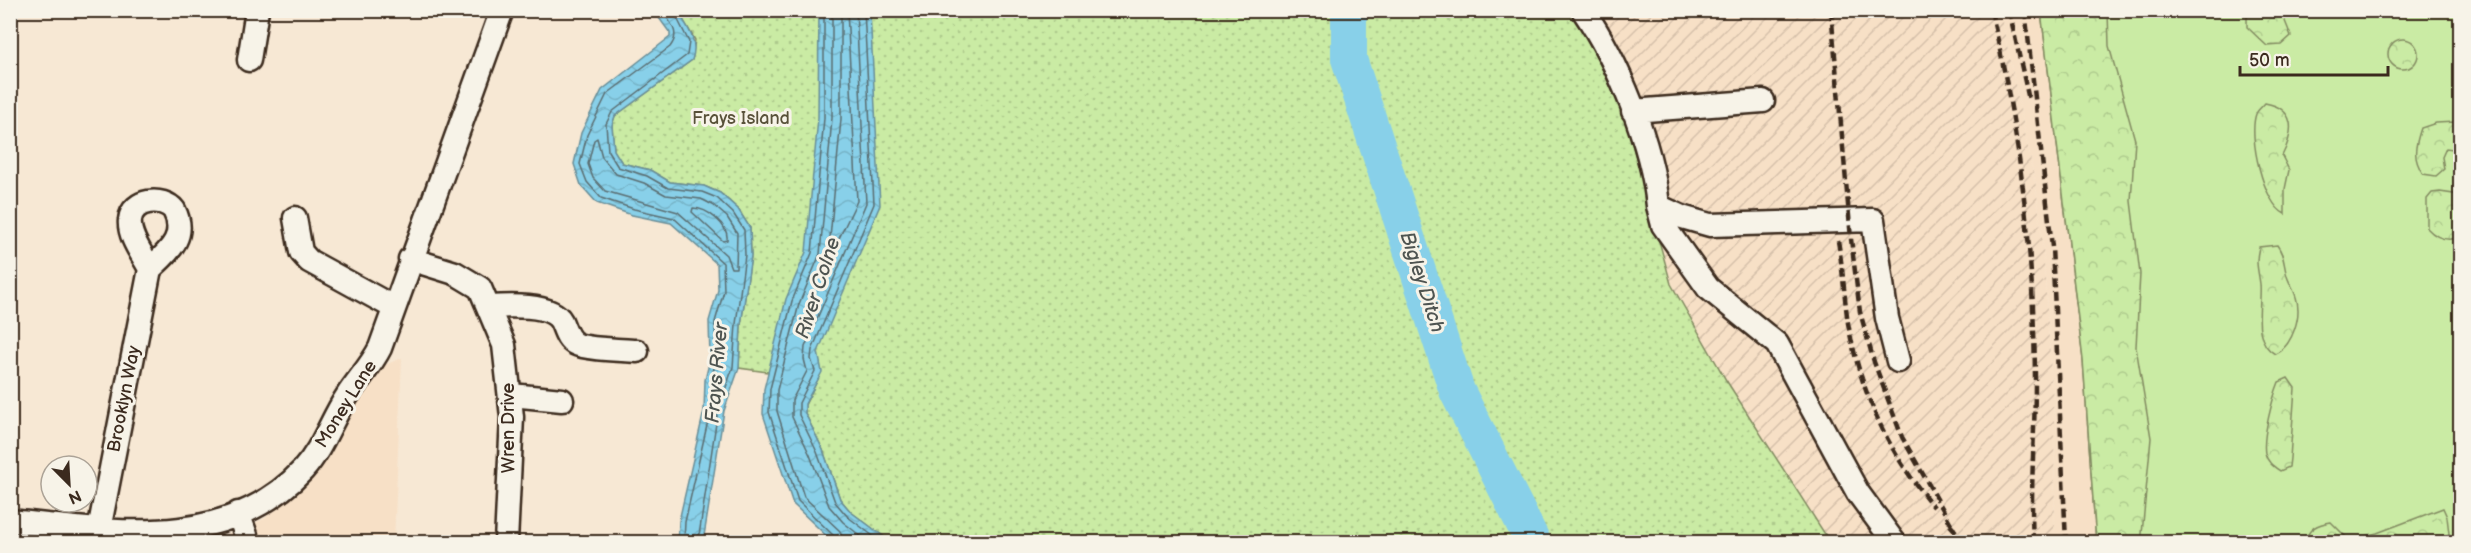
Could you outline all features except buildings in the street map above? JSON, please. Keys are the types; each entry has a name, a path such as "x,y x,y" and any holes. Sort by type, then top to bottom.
{"street":[{"path":"249,60 257,10"},
{"name":"Money Lane","path":"10,521 99,530 129,538 184,530 238,513 283,487 302,471 321,447 347,395 371,366 502,10"},
{"path":"1583,10 1608,49 1621,76 1656,182 1664,225 1707,288 1777,345 1858,493 1894,543"},
{"path":"1633,111 1763,100"},
{"path":"1659,206 1682,218 1710,225 1873,220 1887,318 1899,361"},
{"path":"295,218 301,252 306,259 393,307"},
{"name":"Wren Drive","path":"410,259 471,276 480,288 504,345 512,417 506,543"},
{"name":"Brooklyn Way","path":"99,530 150,268"},
{"path":"489,307 518,306 551,312 560,318 566,334 576,344 637,351"},
{"path":"511,395 562,400"},
{"path":"238,513 246,535 245,543"}],"shaded area":[{"path":"1570,11 2000,11 2036,186 2043,247 2054,418 2055,542 1984,542 1982,539 1980,542 1830,542 1726,380 1671,284 1625,118"},
{"path":"2000,11 2041,11 2083,360 2096,542 2055,542 2054,418 2043,247 2036,186"},
{"path":"402,358 394,542 219,542 219,538 264,519 303,487 367,384 382,366"}],"green space":[{"name":"Frays Island","path":"678,11 1570,11 1582,26 1625,118 1671,284 1726,380 1830,542 891,542 851,512 840,499 823,450 805,413 805,405 818,379 739,368 741,325 751,256 750,228 738,209 720,193 704,186 670,182 650,170 622,163 614,151 612,125 615,116 692,60 695,40"},
{"path":"2041,11 2460,11 2460,542 2096,542 2083,360"},
{"path":"2041,11 2108,11 2109,46 2135,140 2131,201 2140,274 2136,347 2151,438 2143,542 2096,542 2083,360"},
{"path":"2247,11 2281,11 2291,36 2281,45 2267,46 2247,27"},
{"path":"2403,39 2409,40 2417,48 2417,60 2409,68 2403,69 2397,68 2389,60 2388,54 2389,48 2397,40"},
{"path":"2265,103 2283,110 2290,123 2289,138 2282,156 2289,170 2285,189 2285,214 2277,208 2270,197 2256,153 2254,124 2257,113"},
{"path":"2455,122 2460,126 2460,150 2446,148 2442,157 2444,169 2436,176 2423,174 2417,163 2416,152 2421,128 2436,123"},
{"path":"2432,193 2460,195 2460,237 2442,238 2427,228 2427,199"},
{"path":"2277,245 2296,297 2298,312 2291,337 2287,344 2275,354 2268,348 2260,332 2260,284 2257,262 2259,247"},
{"path":"2288,378 2295,388 2290,458 2289,467 2280,471 2271,464 2264,446 2271,407 2279,382"},
{"path":"2443,508 2447,517 2450,542 2307,542 2311,530 2326,523 2331,522 2349,540 2377,533"}],"water":[{"name":"Frays River","path":"654,11 678,11 693,40 692,60 615,116 612,125 614,150 622,163 650,170 670,182 704,186 720,193 738,209 750,228 751,256 741,325 739,368 724,411 703,542 678,542 679,521 704,411 705,380 710,359 709,321 718,290 717,264 671,223 632,215 597,203 581,185 574,164 581,133 602,90 670,37 670,33"},
{"name":"River Colne","path":"819,11 870,11 880,205 818,352 822,372 805,404 805,413 823,450 840,499 851,512 891,542 833,542 793,504 763,414 764,389 786,299 806,252 818,118"}],"waterway":[{"name":"Bigley Ditch","path":"1349,10 1349,59 1457,391 1533,542"}],"railway":[{"path":"1831,10 1851,239 1860,312 1874,362 1902,437 1955,531"},
{"path":"1991,10 2017,148 2032,286 2035,379 2033,542"},
{"path":"2009,10 2029,100"},
{"path":"2025,10 2052,247 2066,542"},
{"path":"1838,241 1848,323 1860,373 1890,444 1903,466 1934,507"},
{"path":"1950,525 1965,542"}]}
